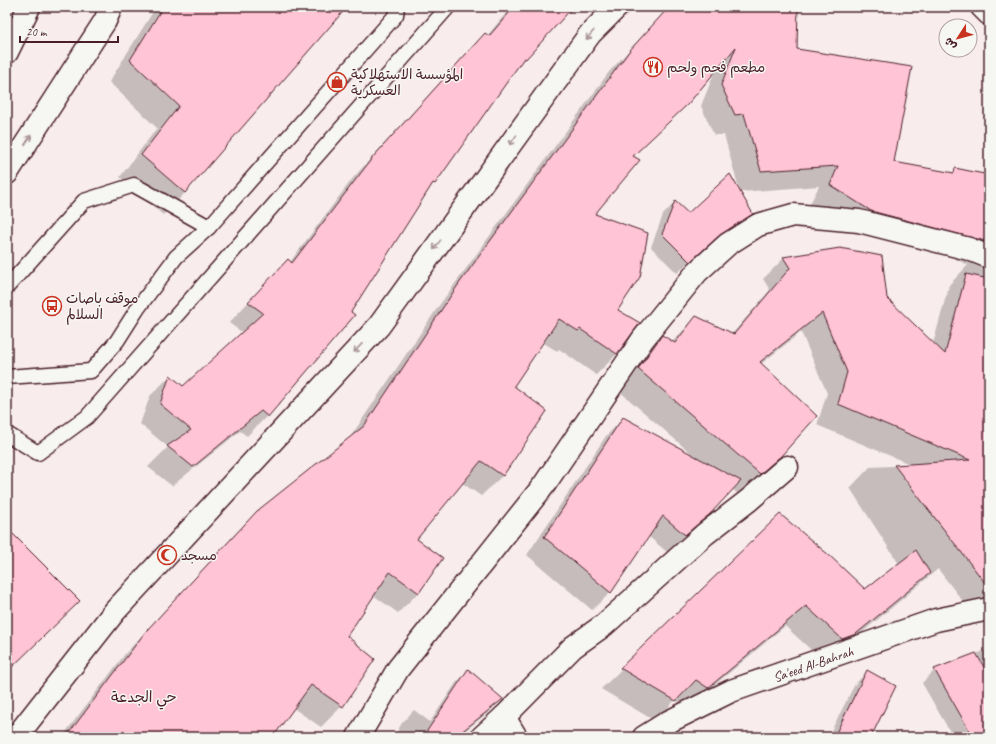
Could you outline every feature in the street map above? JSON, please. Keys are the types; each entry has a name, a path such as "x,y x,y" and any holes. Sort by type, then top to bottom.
{"street":[{"path":"7,52 29,7"},
{"path":"7,173 105,21 111,7"},
{"path":"16,737 115,611 379,326 590,34 617,7"},
{"path":"982,7 989,14"},
{"path":"358,737 398,669 544,485 643,339 697,272 728,244 758,225 793,215 859,221 969,249 989,257"},
{"path":"482,737 504,717 573,646 604,625 705,534 749,500 787,467"},
{"name":"Sa'eed Al-Bahrah","path":"644,737 668,722 731,691 936,620 989,610"},
{"path":"504,717 516,737"}],"lane":[{"path":"7,377 91,371 117,340 138,308 176,257 209,227 396,15 396,7"},
{"path":"7,434 38,453 87,417 448,7"},
{"path":"7,287 84,201 134,185 209,227"}],"building":[{"path":"163,7 347,7 185,193 141,155 179,106 130,60"},
{"path":"514,7 573,7 526,59 524,58 435,184 433,183 351,312 355,315 268,417 261,411 193,467 167,446 191,430 160,404 170,375 183,386 263,313 248,302 288,259 292,263 373,157 485,33 489,36"},
{"path":"669,7 798,7 797,49 912,67 894,162 954,173 955,168 989,175 989,242 871,211 830,185 838,166 761,171 744,114 735,115 721,85 736,47 688,104 633,156 640,160 595,214 648,233 640,277 618,310 640,323 617,354 580,329 578,331 559,319 514,386 547,411 503,476 481,461 417,539 443,558 419,593 390,572 347,636 375,659 343,707 311,685 273,737 66,737 146,631 257,511 364,426 458,285 630,50"},
{"path":"730,174 753,214 720,235 690,262 662,234 675,201 688,213"},
{"path":"840,248 882,256 887,298 945,354 966,274 989,279 989,588 894,465 970,460 838,404 847,372 822,313 760,362 817,416 781,456 760,474 638,369 662,335 675,343 696,316 734,334 790,268 783,257"},
{"path":"623,417 741,481 710,514 685,535 663,516 611,593 544,537"},
{"path":"780,514 830,556 865,589 916,550 930,573 856,634 842,639 806,606 708,688 696,680 676,701 620,668"},
{"path":"7,528 80,601 7,672"},
{"path":"976,653 989,676 989,737 973,737 934,669"},
{"path":"468,669 503,699 455,737 423,737"},
{"path":"867,670 896,686 871,737 834,737"}],"place":[{"name":"مطعم فحم ولحم","path":"653,67"},
{"name":"المؤسسة الاستهلاكية العسكرية","path":"337,82"},
{"name":"موقف باصات السلالم","path":"52,306"},
{"name":"مسجد","path":"167,555"}],"district":[{"name":"حي الجدعة","path":"144,697"}]}
